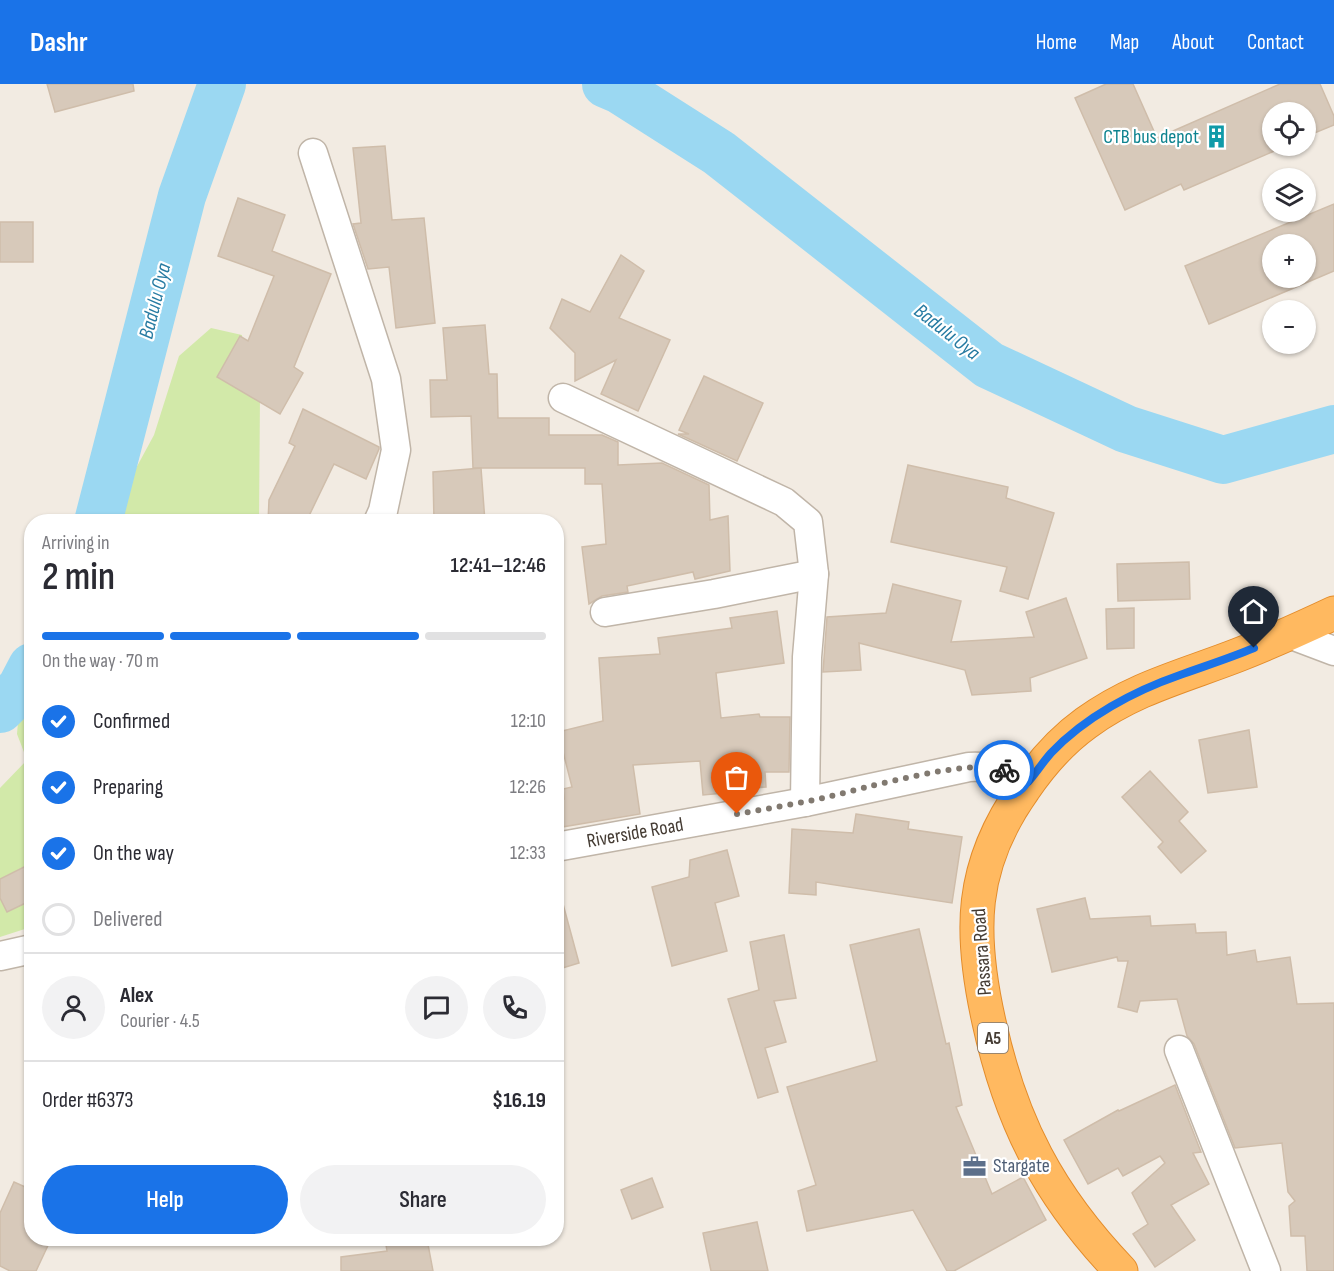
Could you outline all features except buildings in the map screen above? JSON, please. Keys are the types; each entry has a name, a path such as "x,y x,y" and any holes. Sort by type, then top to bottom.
{"highway":[{"name":"Passara Road","path":"1121,1271 1090,1237 1062,1200 1027,1138 1002,1077 979,972 976,937 979,889 993,840 1028,782 1051,754 1087,722 1140,691 1237,656 1334,613"}],"street":[{"path":"313,153 386,378 396,450 382,514"},
{"path":"563,398 784,502 808,522 814,574 807,657 805,802"},
{"path":"605,612 814,574"},
{"path":"1289,633 1334,651"},
{"name":"Riverside Road","path":"564,846 805,802 969,767 999,768 1028,782"},
{"path":"0,956 24,951"},
{"path":"1179,1050 1266,1271"}],"green space":[{"path":"211,328 242,335 244,389 260,395 259,514 121,514 128,483 154,435 179,356"},
{"path":"24,687 24,752 17,734 21,688"},
{"path":"24,763 24,929 0,937 0,788"}],"waterway":[{"name":"Badulu Oya","path":"100,514 182,196 222,84"},
{"name":"Badulu Oya","path":"606,84 620,90 719,153 989,365 1126,429 1223,460 1334,429"},
{"name":"Badulu Oya","path":"0,709 24,682"}],"way so far":[{"path":"737,814 969,767 987,766 1004,770"}],"place":[{"name":"CTB bus depot","path":"1217,137"},
{"name":"Stargate","path":"975,1166"}],"route":[{"path":"1004,770 1028,782 1067,738 1111,707 1140,691 1178,675 1237,656 1254,648"}]}
